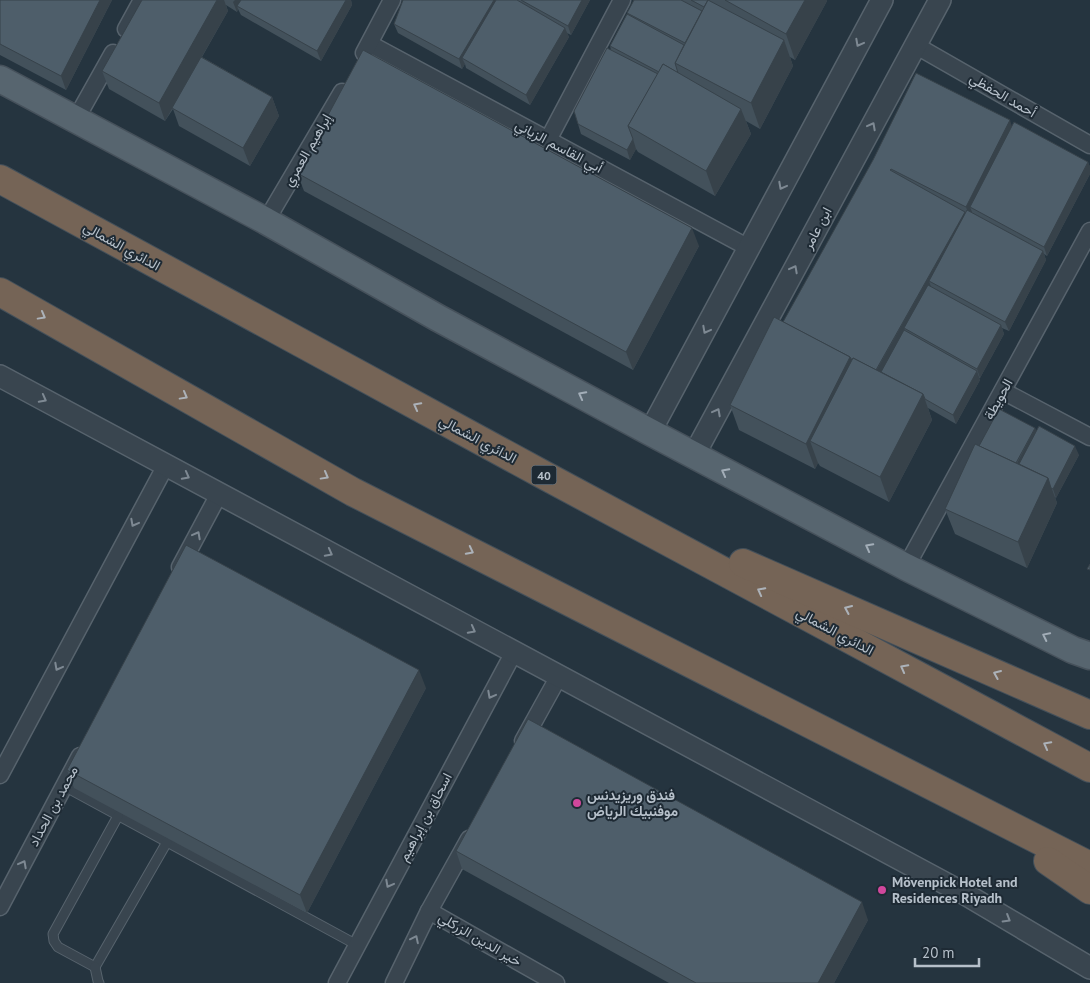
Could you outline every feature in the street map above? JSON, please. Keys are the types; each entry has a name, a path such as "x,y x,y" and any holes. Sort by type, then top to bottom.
{"highway":[{"path":"0,162 121,246"},
{"name":"الدائري الشمالي","path":"0,179 542,474 1090,768"},
{"path":"0,292 353,492 1090,866"},
{"path":"542,474 1090,715"},
{"path":"950,794 1090,879"},
{"path":"950,794 1090,890"}],"main road":[{"path":"0,79 266,221 438,318 650,432 906,567 1073,650 1090,656"}],"street":[{"path":"76,119 142,0"},
{"name":"إبراهيم العمري","path":"266,221 370,44 392,0"},
{"path":"548,140 622,0"},
{"path":"650,432 882,0"},
{"name":"ابن عامر","path":"694,455 940,0"},
{"name":"أبي القاسم الزياني","path":"370,44 749,248"},
{"name":"أحمد الحفظي","path":"915,45 1090,145"},
{"name":"الحويطة","path":"906,567 1090,230"},
{"path":"0,376 965,894 1090,968"},
{"path":"1003,391 1090,437"},
{"path":"0,775 166,465"},
{"path":"174,580 219,494"},
{"name":"اسحاق بن إبراهيم","path":"337,983 514,652"},
{"path":"516,754 559,676"},
{"name":"محمد بن الحداد","path":"0,907 87,743"},
{"path":"394,983 429,911 477,824"},
{"name":"خير الدين الزركلي","path":"429,911 556,983"}],"lane":[{"path":"64,786 357,945"},
{"path":"95,967 58,947 54,941 53,934 118,816"},
{"path":"99,983 95,967 167,842"}],"building":[{"path":"0,0 100,0 61,76 0,44"},
{"path":"142,0 217,0 159,103 102,71"},
{"path":"241,0 346,0 317,51 237,6"},
{"path":"403,0 494,0 459,59 394,24"},
{"path":"496,0 517,0 565,28 526,95 462,58"},
{"path":"521,0 582,0 568,26"},
{"path":"634,0 681,0 702,11 685,43 627,13"},
{"path":"691,0 708,0 704,7"},
{"path":"708,0 784,40 751,103 675,63"},
{"path":"725,0 805,0 786,34"},
{"path":"627,14 684,45 675,63 678,73 663,64 659,72 610,46"},
{"path":"607,48 658,74 628,126 633,139 627,150 578,124 574,111"},
{"path":"363,50 692,228 626,352 297,173"},
{"path":"201,57 272,97 243,148 172,108"},
{"path":"663,64 741,109 706,171 628,126"},
{"path":"916,73 1010,120 966,207 890,170 965,212 876,370 853,358 852,360 850,357 783,322 873,160"},
{"path":"1014,122 1088,162 1044,247 970,207"},
{"path":"967,210 1043,251 1005,322 929,281"},
{"path":"928,285 1001,325 977,369 904,328"},
{"path":"774,317 850,357 806,444 730,405"},
{"path":"904,330 977,371 953,415 925,399 923,394 881,372"},
{"path":"853,358 923,394 880,477 810,441"},
{"path":"999,409 1035,428 1016,463 979,446"},
{"path":"1039,426 1075,446 1053,489 1048,478 1019,464"},
{"path":"975,444 1048,478 1018,542 945,509"},
{"path":"186,545 419,670 300,895 67,770"},
{"name":"فندق وريزيدنس موفنبيك الرياض","path":"528,719 862,902 818,983 696,983 456,851"}],"place":[{"name":"فندق وريزيدنس موفنبيك الرياض","path":"577,803"},
{"name":"Mövenpick Hotel and Residences Riyadh","path":"882,890"}]}
